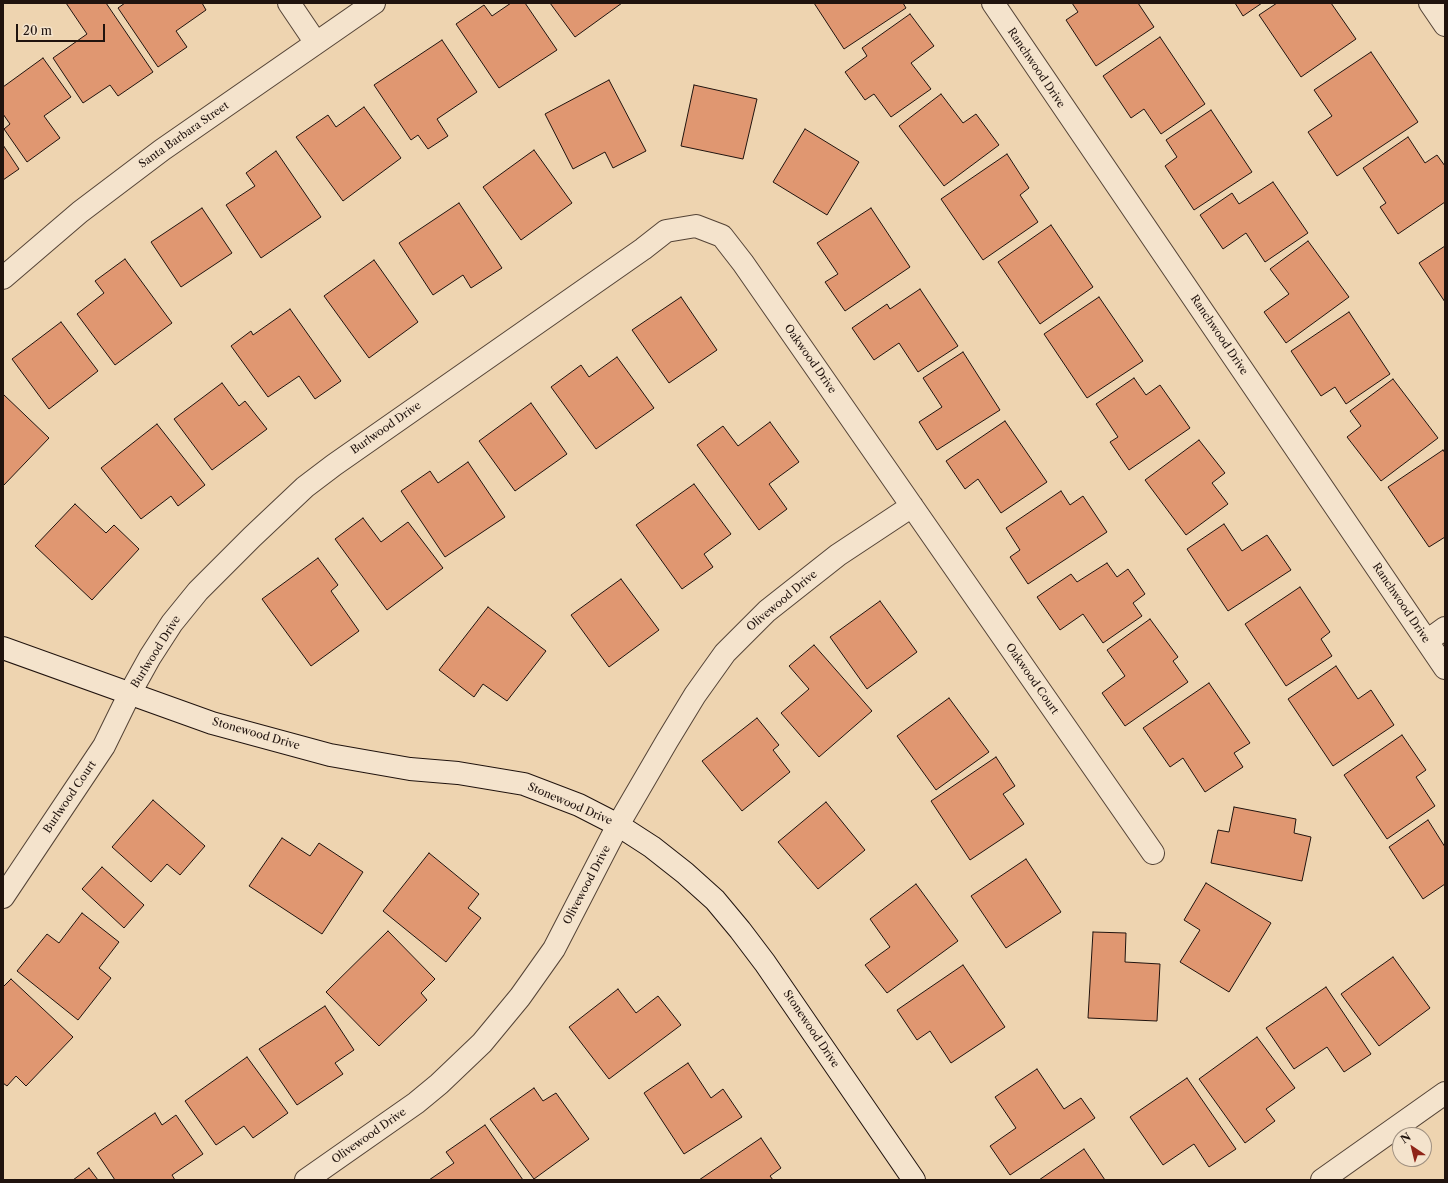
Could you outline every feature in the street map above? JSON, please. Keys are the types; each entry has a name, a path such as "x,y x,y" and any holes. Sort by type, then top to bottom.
{"street":[{"path":"289,3 316,43"},
{"name":"Santa Barbara Street","path":"3,278 80,212 162,150 374,3"},
{"name":"Ranchwood Drive","path":"992,3 1445,668"},
{"path":"1430,3 1445,25"},
{"name":"Oakwood Drive","path":"696,226 722,236 743,263 912,506"},
{"name":"Burlwood Drive","path":"130,693 150,657 172,623 198,591 305,487 643,249 666,231 696,226"},
{"name":"Olivewood Drive","path":"306,1180 409,1108 440,1084 482,1043 520,997 554,949 618,825 671,734 725,653 767,611 838,555 912,506"},
{"name":"Oakwood Court","path":"912,506 1153,853"},
{"path":"1426,641 1445,628"},
{"name":"Stonewood Drive","path":"3,648 212,723 330,755 524,784 579,805 618,825 685,872 715,900 770,969 914,1180"},
{"name":"Burlwood Court","path":"3,897 104,746 130,693"},
{"path":"1322,1180 1445,1093"}],"building":[{"path":"66,3 106,3 153,72 118,96 110,85 83,103 53,58 87,34"},
{"path":"125,3 202,3 206,10 176,31 187,47 158,67 118,8"},
{"path":"511,3 525,3 557,50 499,88 456,24 484,5 492,16"},
{"path":"550,3 622,3 575,37"},
{"path":"814,3 903,3 906,8 844,49"},
{"path":"1072,3 1138,3 1154,27 1096,66 1066,20 1078,12"},
{"path":"1235,3 1262,3 1243,16"},
{"path":"1277,3 1331,3 1356,39 1301,77 1259,15"},
{"path":"910,14 934,46 911,63 931,89 891,117 874,94 865,100 845,72 867,56 862,48"},
{"path":"1160,37 1205,104 1161,134 1144,109 1131,118 1103,76"},
{"path":"442,40 477,92 437,119 448,136 428,149 418,135 411,140 374,85"},
{"path":"1371,52 1418,122 1337,176 1308,132 1332,116 1314,90"},
{"path":"43,58 71,97 44,116 60,138 27,162 4,129 10,124 3,114 3,87"},
{"path":"609,80 646,151 613,168 605,152 573,169 545,114"},
{"path":"694,85 757,99 743,159 681,146"},
{"path":"941,94 963,123 976,114 999,145 944,186 899,126"},
{"path":"364,107 401,158 343,201 296,137 328,115 336,127"},
{"path":"1211,110 1252,172 1194,210 1165,166 1177,157 1166,140"},
{"path":"805,129 859,162 827,215 773,182"},
{"path":"1408,137 1425,163 1437,155 1445,166 1445,202 1398,234 1380,207 1386,203 1363,168"},
{"path":"3,145 19,169 3,180"},
{"path":"534,150 572,203 521,240 483,187"},
{"path":"276,151 321,217 261,258 226,205 255,186 246,173"},
{"path":"1007,154 1029,188 1020,195 1038,222 983,260 941,199"},
{"path":"1273,182 1308,233 1265,262 1246,233 1223,249 1200,215 1232,193 1239,204"},
{"path":"459,203 502,268 471,288 463,275 433,295 399,243"},
{"path":"202,208 232,253 181,287 151,242"},
{"path":"871,208 910,267 845,311 825,282 838,274 817,243"},
{"path":"1051,225 1093,287 1040,324 998,262"},
{"path":"1308,241 1349,297 1286,343 1264,312 1289,294 1270,269"},
{"path":"1445,246 1445,302 1419,263"},
{"path":"125,259 172,323 115,365 77,314 104,293 95,281"},
{"path":"374,260 418,322 369,358 324,296"},
{"path":"920,289 958,346 918,372 899,343 874,360 852,328 887,304 890,309"},
{"path":"681,297 717,350 669,383 632,330"},
{"path":"1099,297 1143,361 1087,398 1044,334"},
{"path":"290,309 341,381 315,399 299,376 268,397 231,346 251,331 253,335"},
{"path":"1349,312 1390,374 1346,404 1335,387 1321,396 1291,351"},
{"path":"61,322 98,371 49,409 12,359"},
{"path":"963,352 1000,410 937,450 919,422 942,407 923,378"},
{"path":"617,357 654,408 596,449 551,387 581,365 589,377"},
{"path":"1134,378 1146,395 1160,385 1190,428 1129,470 1110,442 1118,437 1096,404"},
{"path":"1393,379 1438,438 1381,481 1347,437 1361,426 1350,411"},
{"path":"222,383 239,406 245,401 267,429 212,470 174,419"},
{"path":"3,394 49,438 3,486"},
{"path":"531,403 567,454 515,491 479,441"},
{"path":"1005,421 1047,482 1001,513 978,479 965,489 946,461"},
{"path":"770,422 799,462 769,484 787,509 759,530 697,445 723,426 738,446"},
{"path":"157,424 205,485 178,506 171,496 141,519 101,468"},
{"path":"1199,440 1225,473 1212,483 1228,504 1186,535 1145,480"},
{"path":"1443,450 1445,453 1445,537 1429,547 1388,487"},
{"path":"468,462 505,517 445,557 401,491 430,471 438,483"},
{"path":"694,484 731,534 704,554 713,567 682,589 636,525"},
{"path":"1061,491 1070,505 1083,496 1107,532 1028,584 1010,557 1020,550 1006,528"},
{"path":"75,504 106,533 114,525 139,549 92,600 35,546"},
{"path":"363,518 381,542 408,522 443,568 387,610 335,539"},
{"path":"1224,524 1242,551 1267,535 1291,570 1228,611 1187,549"},
{"path":"318,558 338,585 331,591 359,631 311,666 262,599"},
{"path":"1107,563 1117,577 1128,569 1145,594 1133,603 1142,616 1103,643 1083,614 1060,630 1037,597 1071,574 1077,582"},
{"path":"621,579 659,630 609,667 571,615"},
{"path":"1300,587 1330,632 1321,639 1332,656 1286,686 1245,624"},
{"path":"880,601 917,652 867,689 830,637"},
{"path":"488,607 546,651 507,701 483,684 474,697 439,670"},
{"path":"1150,619 1178,657 1173,661 1188,682 1125,726 1102,693 1125,676 1107,650"},
{"path":"814,645 872,711 819,757 781,713 809,689 789,666"},
{"path":"1336,666 1358,699 1371,690 1394,725 1333,766 1288,699"},
{"path":"1209,683 1250,743 1234,753 1243,767 1205,792 1183,758 1170,767 1143,728"},
{"path":"949,698 989,752 936,790 897,736"},
{"path":"757,718 779,745 773,750 790,772 742,811 702,761"},
{"path":"1402,735 1426,770 1416,777 1435,806 1387,839 1344,775"},
{"path":"996,757 1015,786 1003,794 1024,824 970,860 931,801"},
{"path":"153,800 205,846 180,875 167,864 151,882 112,847"},
{"path":"826,802 865,850 818,889 778,842"},
{"path":"1234,807 1296,819 1294,833 1311,837 1302,881 1211,863 1218,830 1229,832"},
{"path":"1428,820 1445,847 1445,884 1423,899 1389,847"},
{"path":"282,838 310,856 319,843 363,872 322,934 249,886"},
{"path":"429,853 479,894 468,908 481,918 446,962 383,911"},
{"path":"1026,859 1061,912 1006,948 971,896"},
{"path":"102,867 144,905 124,928 82,889"},
{"path":"1206,883 1271,923 1229,992 1180,962 1200,930 1184,920"},
{"path":"916,884 958,941 887,993 865,965 890,947 870,919"},
{"path":"82,913 119,942 99,968 111,978 78,1020 17,971 47,934 59,943"},
{"path":"388,931 435,979 421,993 427,1000 379,1046 326,992"},
{"path":"1093,932 1126,933 1125,962 1160,964 1157,1021 1088,1018"},
{"path":"1393,957 1430,1008 1379,1046 1341,994"},
{"path":"963,965 1005,1027 951,1063 930,1031 917,1040 897,1010"},
{"path":"11,979 73,1037 26,1086 16,1076 7,1086 3,1083 3,987"},
{"path":"1326,987 1371,1054 1344,1072 1327,1047 1294,1069 1266,1028"},
{"path":"618,989 636,1013 658,996 681,1025 609,1079 569,1027"},
{"path":"325,1006 354,1050 335,1063 343,1074 297,1105 259,1049"},
{"path":"1257,1037 1295,1088 1266,1109 1275,1121 1245,1143 1199,1079"},
{"path":"247,1057 288,1113 253,1138 244,1126 216,1145 185,1101"},
{"path":"688,1063 711,1098 723,1089 742,1117 684,1154 644,1093"},
{"path":"1037,1069 1064,1109 1081,1098 1095,1118 1010,1175 990,1146 1016,1128 995,1097"},
{"path":"1187,1078 1236,1149 1209,1167 1194,1144 1163,1165 1130,1117"},
{"path":"534,1088 543,1101 556,1093 589,1139 534,1179 490,1119"},
{"path":"155,1113 162,1125 176,1115 203,1154 172,1175 175,1180 115,1180 97,1153"},
{"path":"485,1125 523,1180 429,1180 454,1163 446,1152"},
{"path":"761,1138 781,1168 770,1176 773,1180 699,1180"},
{"path":"1084,1149 1105,1180 1039,1180"},
{"path":"89,1168 98,1180 73,1180"}]}
